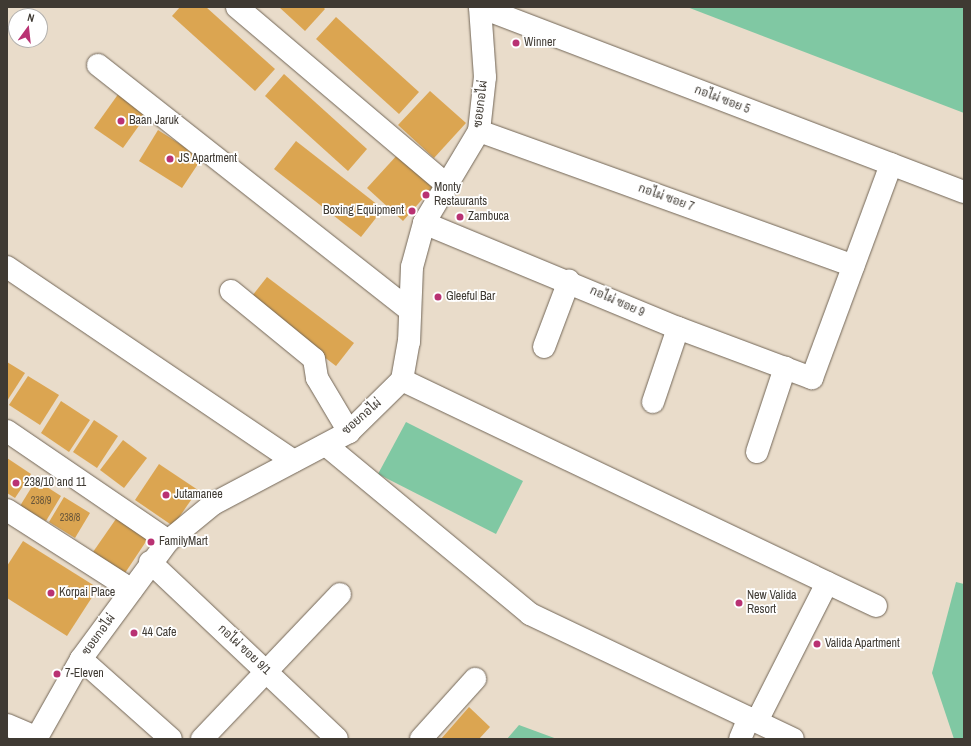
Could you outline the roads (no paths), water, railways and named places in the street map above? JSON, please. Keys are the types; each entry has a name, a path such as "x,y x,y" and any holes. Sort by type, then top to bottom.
{"street":[{"path":"237,7 446,184"},
{"name":"ซอยกอไผ่","path":"36,739 81,659 132,590 150,562 168,541 213,504 349,432 402,380 409,342 409,310 412,267 424,223 479,131 485,77 480,7"},
{"name":"กอไผ่ ซอย 5","path":"480,7 964,192"},
{"path":"98,65 409,310"},
{"name":"กอไผ่ ซอย 7","path":"479,131 853,266"},
{"path":"853,266 891,164"},
{"name":"กอไผ่ ซอย 9","path":"424,223 569,281 678,328 812,378 853,266"},
{"path":"7,268 294,461"},
{"path":"544,348 569,281"},
{"path":"231,291 314,359 318,378 349,432"},
{"path":"653,402 678,328"},
{"path":"757,452 784,368"},
{"path":"402,380 876,606"},
{"path":"7,431 168,541"},
{"path":"326,445 530,614 793,739"},
{"path":"7,510 132,590"},
{"name":"กอไผ่ ซอย 9/1","path":"150,562 337,739"},
{"path":"740,739 753,720 827,583"},
{"path":"202,739 340,594"},
{"path":"81,659 171,739"},
{"path":"421,739 475,679"},
{"path":"7,725 36,739"}],"place":[{"name":"Winner","path":"516,43"},
{"name":"Baan Jaruk","path":"121,121"},
{"name":"JS Apartment","path":"170,159"},
{"name":"Monty Restaurants","path":"426,195"},
{"name":"Boxing Equipment","path":"412,211"},
{"name":"Zambuca","path":"460,217"},
{"name":"Gleeful Bar","path":"438,297"},
{"name":"238/10 and 11","path":"16,483"},
{"name":"Jutamanee","path":"166,495"},
{"name":"FamilyMart","path":"151,542"},
{"name":"Korpai Place","path":"51,593"},
{"name":"New Valida Resort","path":"739,603"},
{"name":"44 Cafe","path":"134,633"},
{"name":"Valida Apartment","path":"817,644"},
{"name":"7-Eleven","path":"57,674"}]}
